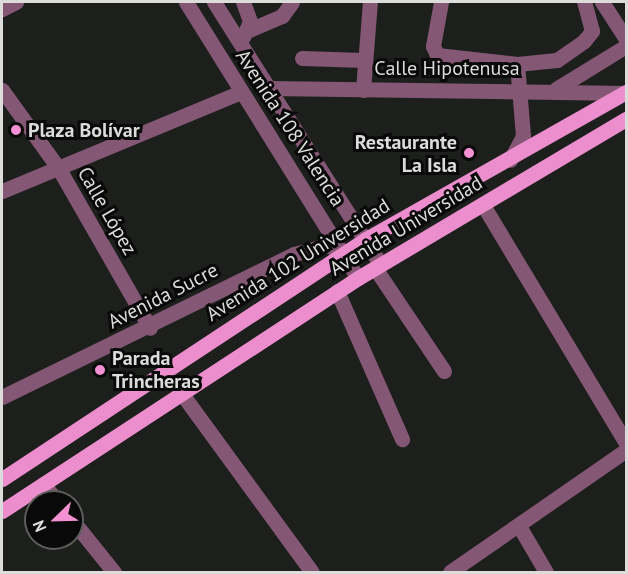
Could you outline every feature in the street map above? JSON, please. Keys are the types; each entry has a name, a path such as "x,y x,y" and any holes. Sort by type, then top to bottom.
{"main road":[{"name":"Avenida 102 Universidad","path":"2,479 366,239 509,163 626,92"},
{"name":"Avenida Universidad","path":"182,394 358,278 626,120"},
{"path":"2,511 182,394"}],"street":[{"path":"2,9 16,2"},
{"name":"Avenida 108 Valencia","path":"186,2 345,253 358,278"},
{"name":"Avenida 108 Valencia","path":"214,2 244,35 268,88 366,239 378,266 444,371"},
{"path":"243,2 244,35 282,16 292,2"},
{"path":"363,90 370,2"},
{"path":"441,2 433,46 437,55 444,60 517,64 557,60 584,41 592,30 584,2"},
{"path":"556,89 625,36 602,2"},
{"path":"302,58 364,60"},
{"path":"509,163 523,136 517,64"},
{"name":"Calle Hipotenusa","path":"268,88 556,89 626,92"},
{"name":"Calle López","path":"2,90 59,169 150,328"},
{"path":"2,190 59,169 241,92"},
{"path":"483,205 627,443"},
{"name":"Avenida Sucre","path":"4,391 150,328 316,245 345,253"},
{"path":"337,291 402,439"},
{"path":"182,394 312,573"},
{"path":"450,573 627,450"},
{"path":"43,484 48,490"},
{"path":"519,526 546,573"},
{"path":"84,535 114,573"}],"place":[{"name":"Plaza Bolívar","path":"16,130"},
{"name":"Restaurante La Isla","path":"469,153"},
{"name":"Parada Trincheras","path":"100,370"}]}
